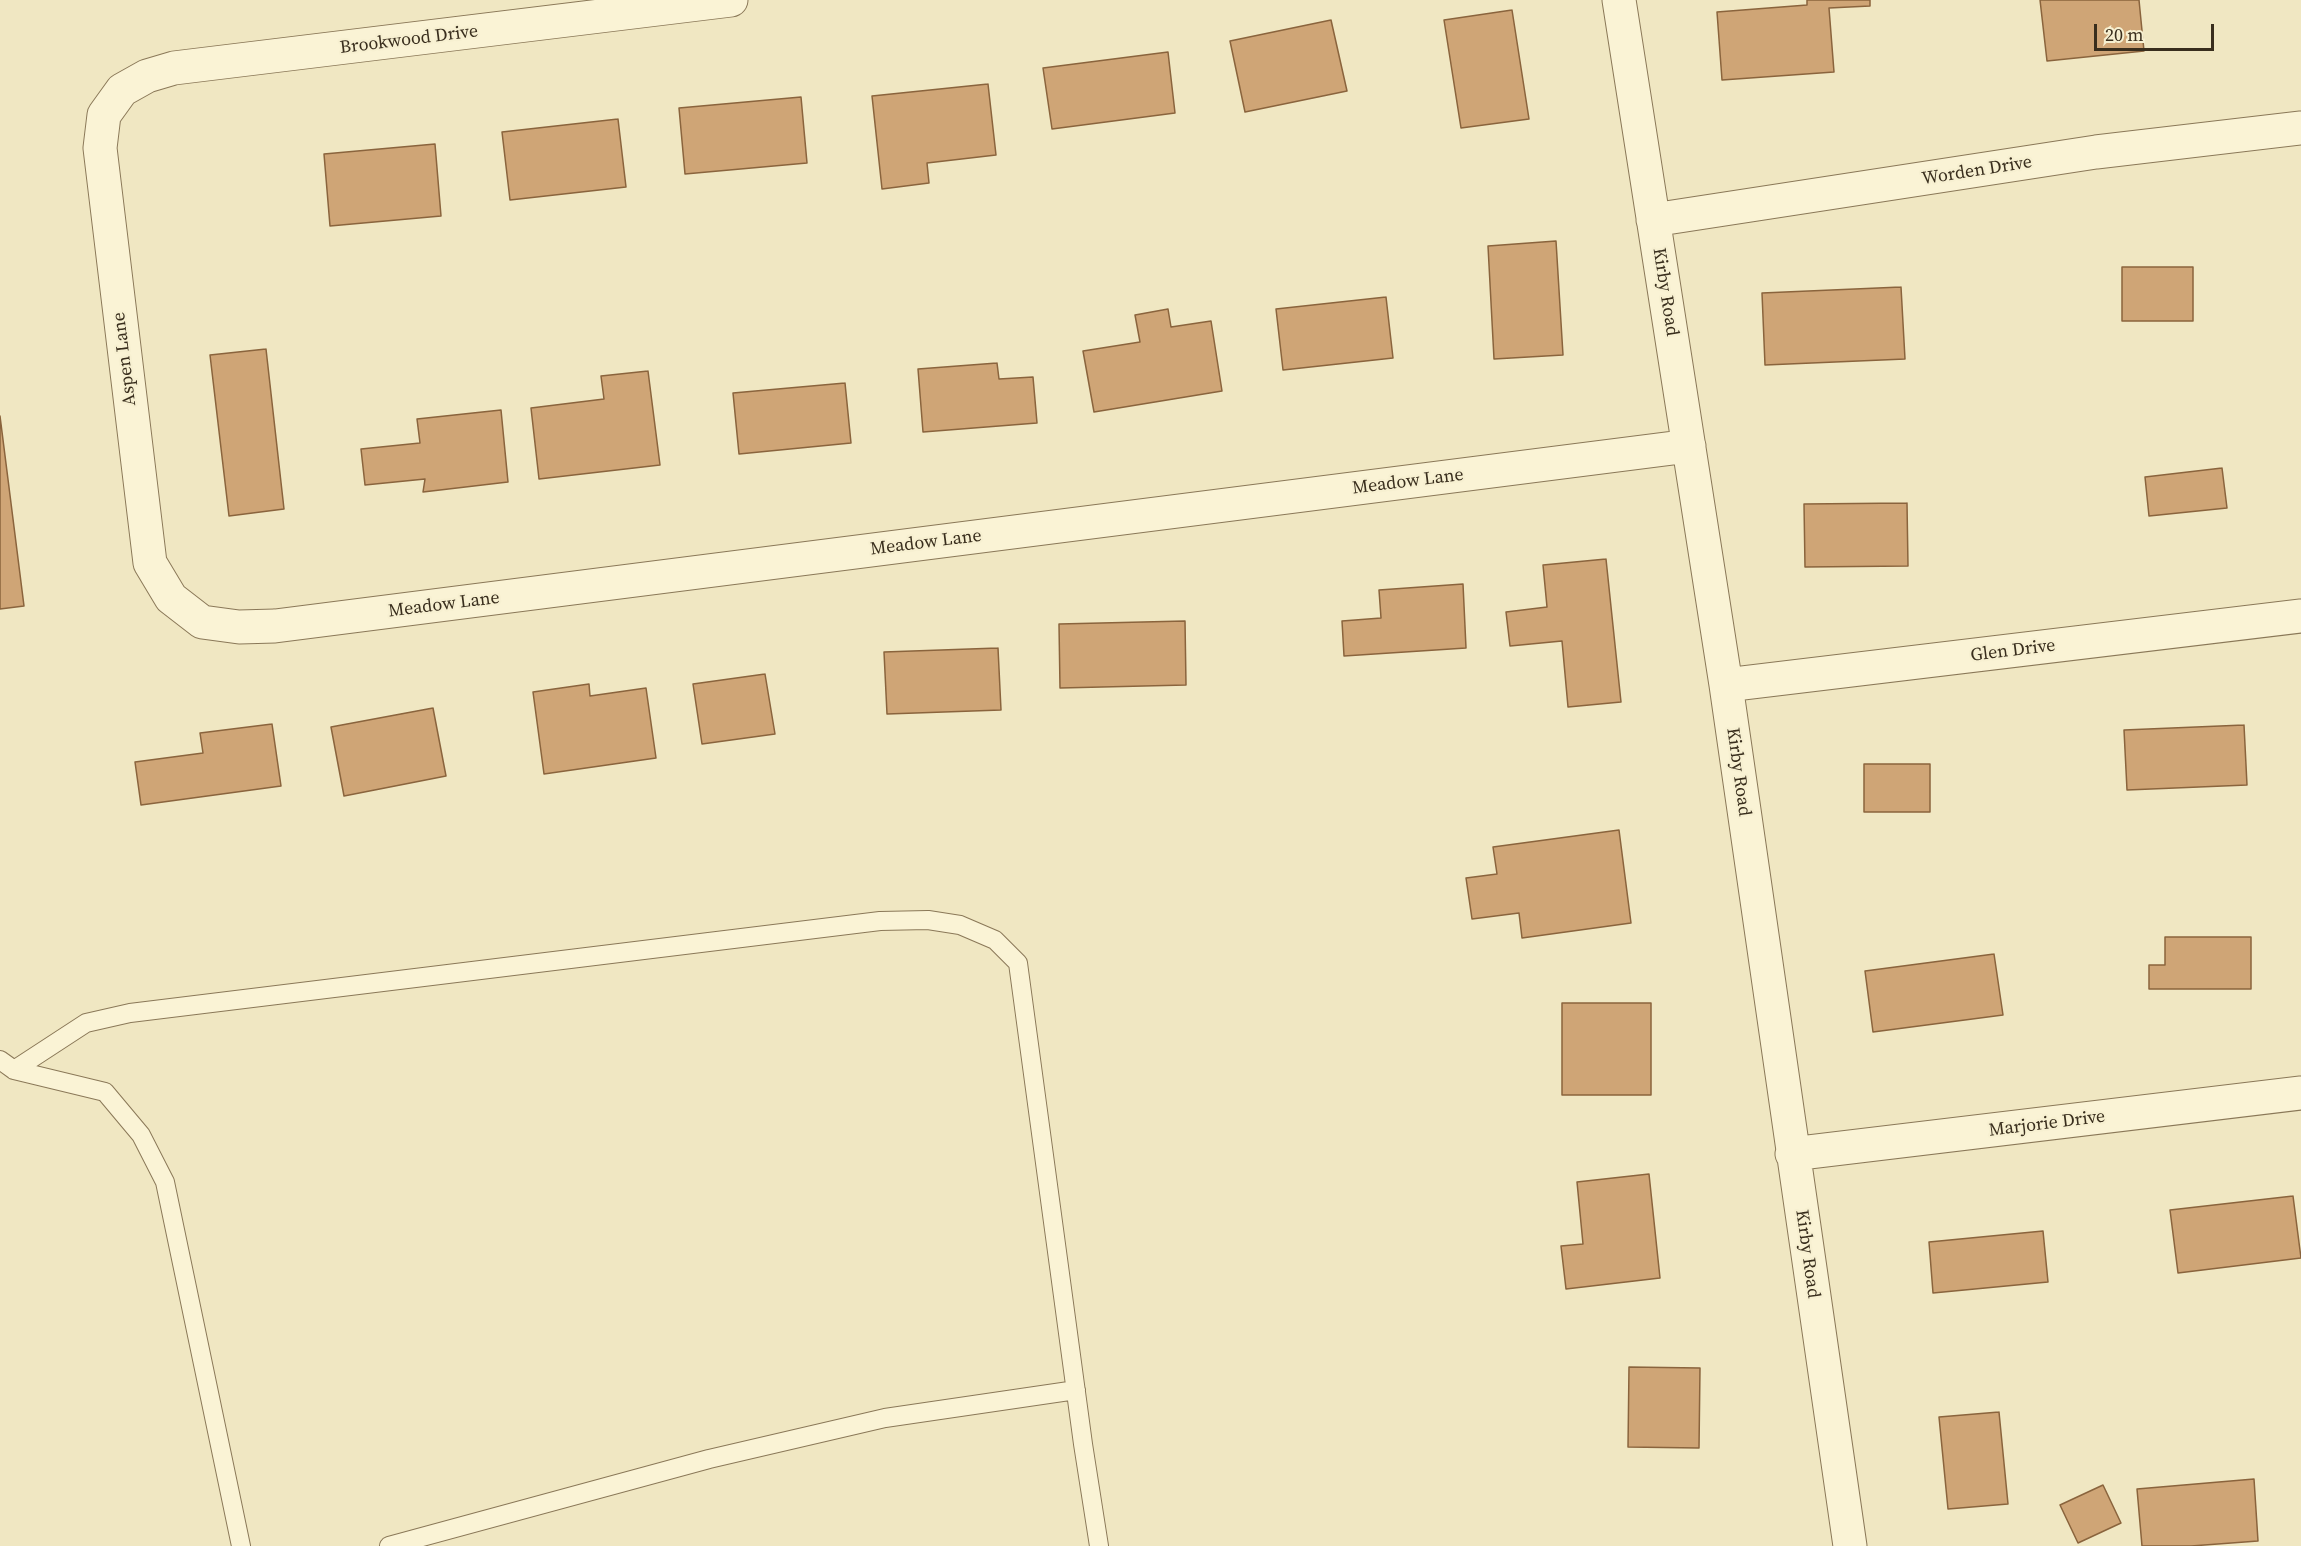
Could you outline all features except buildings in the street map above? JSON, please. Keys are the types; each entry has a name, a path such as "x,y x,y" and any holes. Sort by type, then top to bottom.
{"street":[{"name":"Brookwood Drive","path":"104,115 122,90 147,76 174,68 731,0"},
{"name":"Kirby Road","path":"1619,0 1726,685 1850,1546"},
{"name":"Aspen Lane","path":"104,115 100,148 150,563 171,598"},
{"name":"Worden Drive","path":"1653,220 2084,154 2301,128"},
{"name":"Meadow Lane","path":"171,598 202,622 239,627 275,626 1689,446"},
{"name":"Glen Drive","path":"1726,685 2301,616"},
{"name":"Marjorie Drive","path":"1792,1154 2301,1093"}],"lane":[{"path":"7,1065 86,1023 129,1013 880,921 928,920 960,925 995,940 1018,963 1076,1390 1100,1546"},
{"path":"7,1065 105,1092 141,1135 165,1182 241,1546"},
{"path":"389,1546 709,1459 885,1418 1076,1390"}]}
